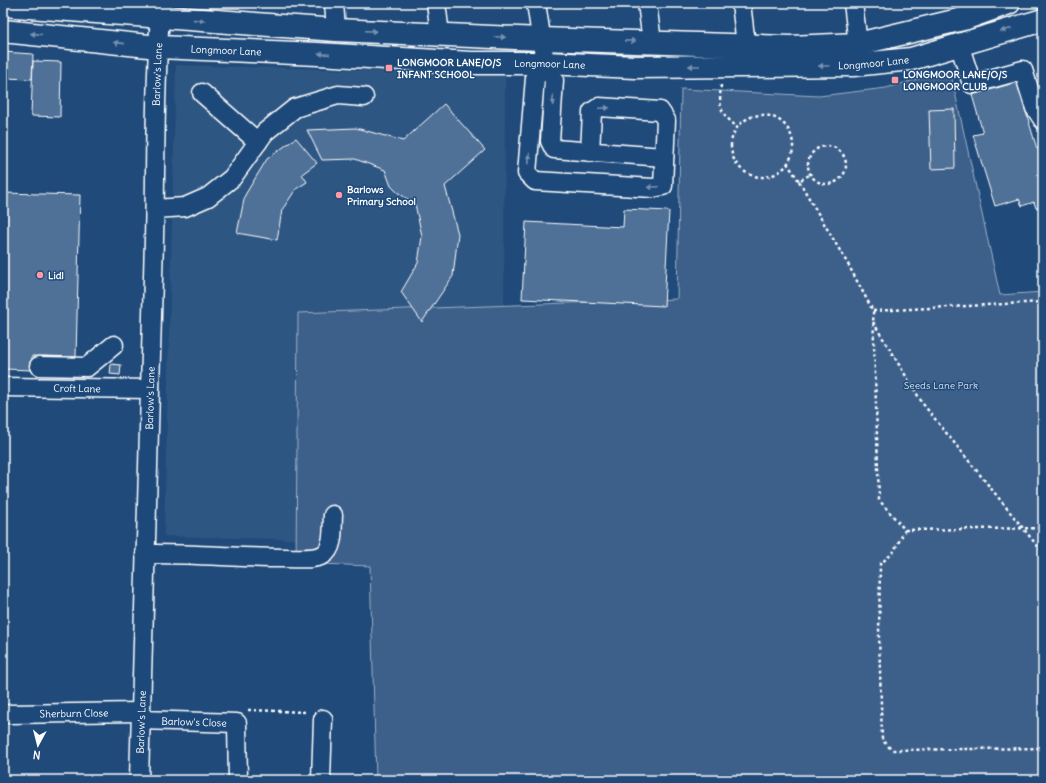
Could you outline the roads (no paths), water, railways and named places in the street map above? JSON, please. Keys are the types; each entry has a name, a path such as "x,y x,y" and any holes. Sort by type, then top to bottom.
{"main road":[{"name":"Longmoor Lane","path":"3,5 336,30 540,39 790,47 858,44 966,10 1009,3"},
{"name":"Longmoor Lane","path":"3,31 158,47 471,63 544,63 634,67 853,65 911,59 1043,20"}],"street":[{"path":"334,3 336,30"},
{"path":"436,3 440,34"},
{"path":"536,3 544,63 554,80 550,141 554,149 664,157"},
{"path":"646,3 652,42"},
{"path":"741,3 746,45"},
{"path":"854,3 858,44"},
{"name":"Barlow's Lane","path":"138,780 146,554 155,209 154,176 160,17"},
{"path":"959,44 972,84 1023,70 1035,108 1043,120"},
{"path":"544,63 535,78 530,132 527,173 535,181 653,188 663,186 666,120 660,111 599,107 592,112 590,152"},
{"path":"202,92 258,142"},
{"path":"155,209 185,206 208,197 232,178 265,132 278,120 295,108 338,96 364,97"},
{"path":"39,366 87,367 114,345"},
{"name":"Croft Lane","path":"3,387 150,388"},
{"path":"146,554 272,558 307,558 322,555 331,543 334,515"},
{"name":"Sherburn Close","path":"9,714 140,716"},
{"name":"Barlow's Close","path":"140,716 237,723 238,780"},
{"path":"321,780 323,718"}],"place":[{"name":"LONGMOOR LANE/O/S INFANT SCHOOL","path":"389,68"},
{"name":"LONGMOOR LANE/O/S LONGMOOR CLUB","path":"895,80"},
{"name":"Barlows Primary School","path":"339,195"},
{"name":"Lidl","path":"40,275"}],"park label":[{"name":"Seeds Lane Park","path":"941,385"}]}
